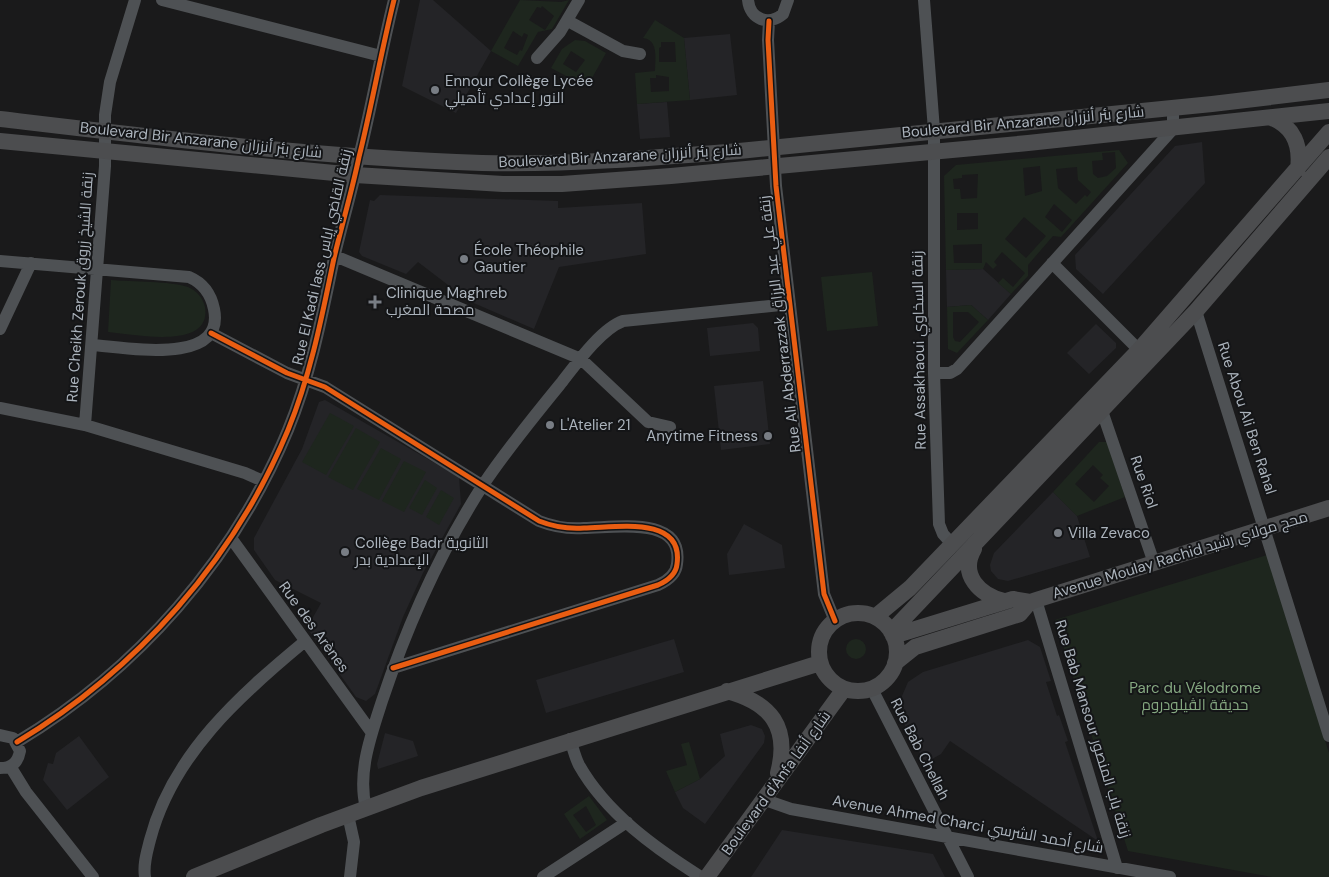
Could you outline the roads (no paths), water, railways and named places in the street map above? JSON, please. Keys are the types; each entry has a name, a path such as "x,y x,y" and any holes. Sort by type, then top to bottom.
{"main road":[{"name":"Boulevard Bir Anzarane شارع بئر أنزران","path":"0,118 105,132 360,155 482,163 549,162 667,157 1173,108 1329,90"},
{"name":"Boulevard Bir Anzarane شارع بئر أنزران","path":"0,141 355,175 503,184 562,184 1173,129 1329,111"},
{"path":"1272,118 1284,124 1292,134 1299,152 1298,169"},
{"path":"875,617 898,600 1138,350 1329,132"},
{"path":"892,634 1196,311 1329,157"},
{"name":"Avenue Moulay Rachid محج مولاي رشيد","path":"892,634 1013,598 1033,601 1329,508"},
{"path":"978,543 969,559 971,577 979,589 986,595 1004,602"},
{"name":"Avenue Moulay Rachid محج مولاي رشيد","path":"896,663 915,647 1020,614 1033,601"},
{"path":"857,613 875,617 892,634 897,648 896,663 888,677 872,689 858,692 844,689 828,678 820,663 819,647 821,638 835,620 857,613"},
{"path":"194,877 366,808 570,739 820,663"},
{"name":"Boulevard d'Anfa شارع أنفا","path":"707,877 777,778 844,689"},
{"path":"727,691 760,704 776,723 782,740 777,778"}],"street":[{"name":"Rue Cheikh Zerouk زنقة الشيخ زروق","path":"85,425 106,151 105,115 110,82 135,0"},
{"path":"162,0 381,56"},
{"name":"Rue El Kadi Iass زنقة القاضي إياس","path":"17,742 67,710 135,652 173,613 230,538 263,481 288,429 306,379 318,337 394,0"},
{"path":"537,58 568,21 579,0"},
{"path":"748,0 753,14 762,20 769,21 783,14 788,0"},
{"name":"Rue Assakhaoui زنقة السخاوي","path":"924,0 934,130 934,373 939,524 943,534 952,544"},
{"path":"568,21 623,51 640,54"},
{"name":"Rue Ali Abderrazzak زنقة علي عبد الرزاق","path":"769,21 768,40 773,147 790,304 824,594 835,620"},
{"path":"934,373 950,373 957,369 1173,129 1173,108"},
{"path":"335,256 581,359 648,422 670,427"},
{"path":"0,261 98,268 192,278 206,289 213,303 215,321 211,334 194,345 171,350 92,344"},
{"path":"0,329 31,263"},
{"path":"1052,263 1138,350"},
{"path":"366,808 362,783 372,733 394,668 432,578 484,485 525,428 581,359 614,325 623,321 790,304"},
{"name":"Rue Abou Ali Ben Rahal","path":"1196,311 1329,736"},
{"path":"211,334 287,373 325,388 484,485 535,519 552,525 583,528 655,528 673,542 677,554 677,567 669,578 658,585 394,668"},
{"path":"0,408 85,425 245,473 263,481"},
{"name":"Rue Riol","path":"1102,411 1154,563"},
{"name":"Rue des Arènes","path":"230,538 372,733"},
{"name":"Rue Bab Mansour زنقة باب المنصور","path":"1033,601 1117,868"},
{"path":"145,877 145,861 153,829 171,787 193,753 220,716 241,695 304,642"},
{"name":"Rue Bab Chellah","path":"872,689 968,877"},
{"path":"0,735 11,737 17,742 19,756 5,767 93,877"},
{"path":"570,739 579,764 601,794 627,822 665,855 700,877"},
{"name":"Avenue Ahmed Charci شارع أحمد الشرسي","path":"762,799 791,809 1170,877"},
{"path":"348,815 354,842 350,877"},
{"path":"543,877 627,822"}],"place":[{"name":"Ennour Collège Lycée النور إعدادي تأهيلي","path":"435,90"},
{"name":"École Théophile Gautier","path":"464,259"},
{"name":"Clinique Maghreb مصحة المغرب","path":"375,302"},
{"name":"L'Atelier 21","path":"550,425"},
{"name":"Anytime Fitness","path":"768,436"},
{"name":"Villa Zevaco","path":"1058,533"},
{"name":"Collège Badr الثانوية الإعدادية بدر","path":"345,552"}],"park label":[{"name":"Parc du Vélodrome حديقة الڤيلودروم","path":"1195,696"}]}
